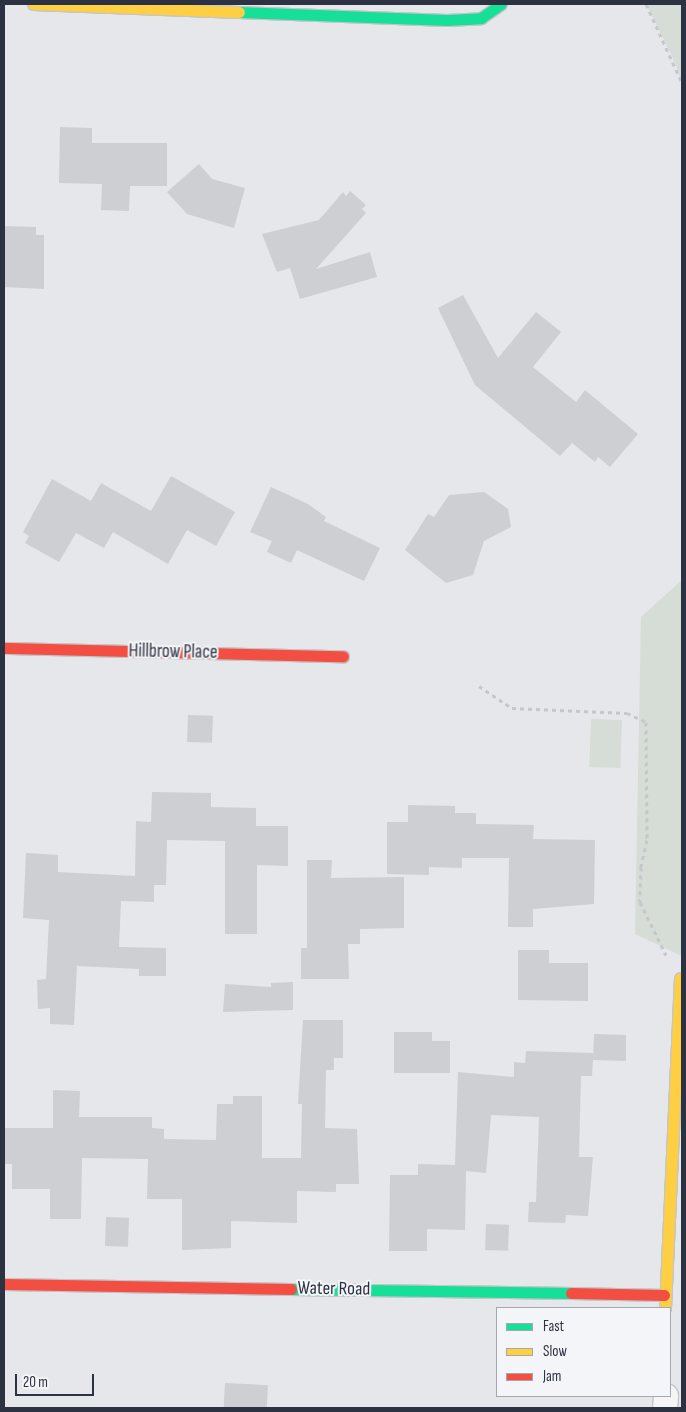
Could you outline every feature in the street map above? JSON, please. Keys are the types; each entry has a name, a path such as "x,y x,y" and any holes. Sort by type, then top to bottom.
{"street":[{"path":"33,4 481,18 501,4"},
{"name":"Hillbrow Place","path":"4,648 342,656"},
{"path":"665,1307 680,978"},
{"name":"Water Road","path":"4,1284 664,1295"}],"path":[{"path":"646,4 682,83"},
{"path":"479,686 512,708 627,713 646,722 647,840 640,867 640,902 648,925 680,978"}],"shaded area":[{"path":"646,4 682,4 682,83 675,62"},
{"path":"682,580 682,956 635,934 641,617"},
{"path":"591,719 622,720 620,768 589,767"}],"building":[{"path":"60,127 92,128 92,143 167,143 167,186 130,186 129,211 101,210 102,184 59,183"},
{"path":"199,164 212,179 245,188 234,228 187,214 167,192"},
{"path":"350,191 366,205 362,209 366,213 316,269 370,252 377,277 300,299 290,268 277,272 262,234 319,220 343,192 346,196"},
{"path":"4,226 36,227 36,235 44,235 44,289 4,287"},
{"path":"463,295 498,358 536,312 561,332 533,367 576,402 585,390 638,434 610,467 598,457 595,462 572,443 560,456 475,385 438,308"},
{"path":"171,476 235,512 216,546 187,530 168,564 113,532 104,548 76,533 59,562 25,543 29,536 23,532 52,479 91,501 101,483 151,511"},
{"path":"271,487 308,504 326,517 324,521 380,548 364,581 297,550 291,563 267,552 272,541 250,532"},
{"path":"484,492 508,509 511,527 484,541 473,575 446,583 405,550 428,514 434,517 449,495"},
{"path":"188,715 213,716 212,743 187,742"},
{"path":"152,792 211,793 211,807 256,808 256,826 288,826 288,866 257,865 257,934 225,934 225,841 167,840 166,885 154,885 154,902 121,901 119,947 166,948 166,976 139,976 139,969 77,966 74,1025 50,1024 50,1008 38,1009 37,980 46,979 49,920 23,918 26,853 58,855 58,872 135,876 136,821 151,822"},
{"path":"408,805 455,806 455,813 476,813 476,824 534,825 533,839 595,840 594,904 533,909 533,927 508,927 509,858 462,858 462,868 429,867 429,875 387,874 387,822 408,822"},
{"path":"307,860 332,860 331,878 404,877 404,928 360,929 360,944 348,944 349,979 301,979 301,948 307,948"},
{"path":"518,950 549,950 549,963 588,963 588,1001 518,1000"},
{"path":"293,982 293,1010 223,1012 225,984 271,987 271,983"},
{"path":"303,1020 343,1020 343,1058 334,1058 334,1070 326,1070 325,1128 357,1129 359,1184 336,1184 336,1192 297,1191 297,1223 231,1221 231,1248 182,1250 182,1199 147,1199 148,1159 82,1158 81,1219 50,1219 50,1189 12,1189 12,1164 4,1164 4,1128 53,1128 53,1090 80,1091 79,1117 152,1117 152,1128 164,1129 164,1139 216,1140 217,1104 233,1104 233,1096 262,1096 262,1158 301,1158 302,1104 298,1104"},
{"path":"394,1032 432,1032 432,1041 450,1041 450,1073 394,1073"},
{"path":"594,1034 626,1035 626,1061 593,1060 592,1076 581,1076 579,1157 593,1157 588,1216 566,1215 565,1223 528,1222 529,1202 536,1202 539,1117 491,1115 486,1173 466,1171 465,1230 427,1229 427,1251 389,1251 390,1175 418,1175 418,1164 455,1165 458,1072 514,1077 514,1062 525,1063 526,1051 593,1053 593,1059"},
{"path":"106,1217 129,1218 128,1247 105,1246"},
{"path":"486,1224 509,1225 508,1251 485,1250"},
{"path":"225,1383 268,1385 267,1408 224,1408"}],"traffic: fast":[{"path":"239,12 447,20 481,18 501,4"},
{"path":"291,1289 571,1293"}],"traffic: slow":[{"path":"33,4 239,12"},
{"path":"665,1307 680,978"}],"traffic: jam":[{"path":"4,648 343,656"},
{"path":"4,1284 291,1289"},
{"path":"571,1293 664,1295"}]}
